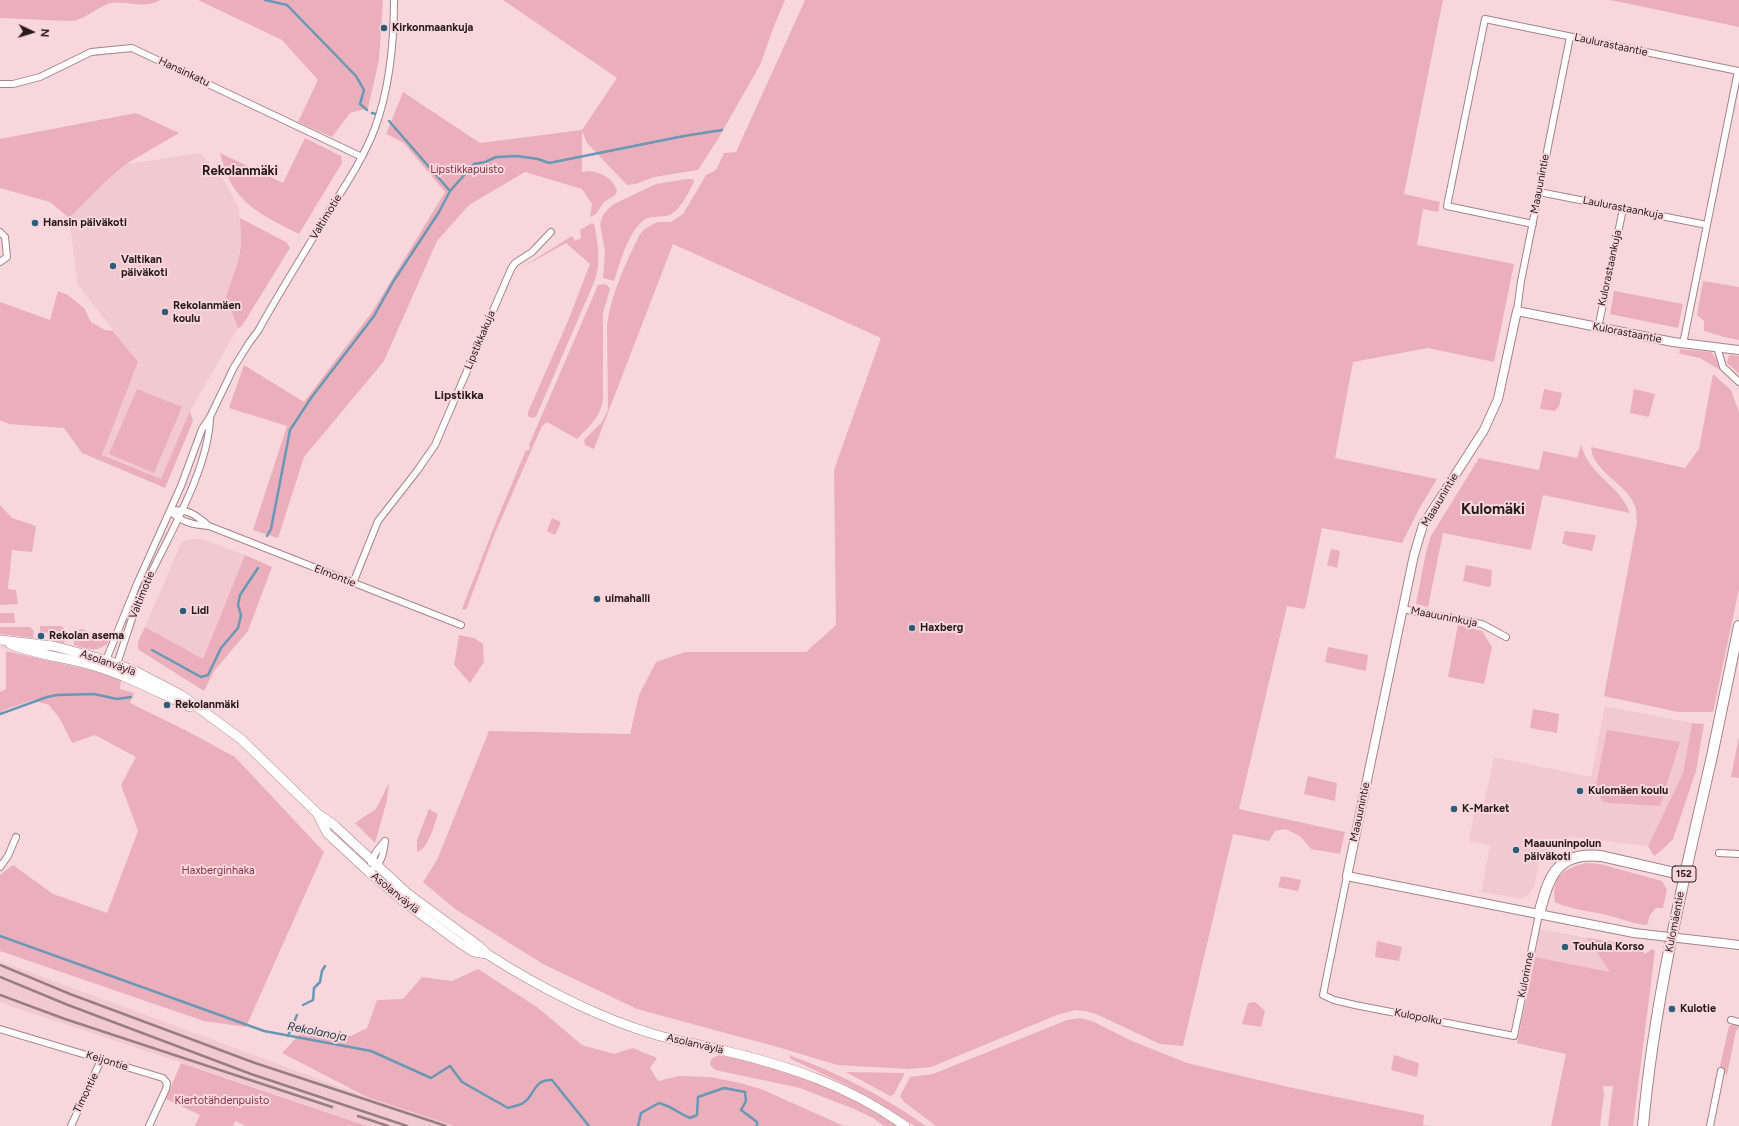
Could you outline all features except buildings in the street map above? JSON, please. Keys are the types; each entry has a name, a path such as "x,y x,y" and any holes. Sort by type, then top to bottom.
{"main road":[{"name":"Kulomäentie","path":"1643,1126 1649,1070 1663,985 1684,875 1712,756 1739,626"},
{"name":"Asolanväylä","path":"2,641 54,646 106,660 135,671 181,695 202,712 241,739 318,814 334,826 407,893 479,946 487,954 554,994 610,1019 655,1035 719,1049 787,1067 830,1083 870,1104 905,1126"},
{"name":"Asolanväylä","path":"2,641 22,649 61,657 109,671 202,712"},
{"name":"Asolanväylä","path":"318,814 327,833 403,901 461,944 474,952 487,954"},
{"path":"1539,914 1552,876 1556,869 1571,858 1590,854 1684,875"}],"street":[{"name":"Valtimotie","path":"106,660 137,584 193,457 202,429 210,417 249,343 258,331 362,157 375,129 389,78 393,43 394,0"},
{"name":"Laulurastaantie","path":"1533,224 1447,206 1485,19 1738,71 1683,344"},
{"name":"Maauunintie","path":"1323,995 1414,555 1423,525 1484,430 1498,399 1517,311 1570,36"},
{"name":"Hansinkatu","path":"0,84 13,84 40,77 91,52 132,48 362,157"},
{"name":"Laulurastaankuja","path":"1539,192 1707,225"},
{"name":"Kulorastaankuja","path":"1598,328 1623,208"},
{"path":"0,232 5,237 7,257 0,262"},
{"name":"Lipstikkakuja","path":"353,583 378,521 417,472 435,445 511,269 515,263 532,252 551,232"},
{"name":"Kulorastaantie","path":"1517,311 1683,344 1739,350"},
{"path":"1717,347 1723,367 1739,382"},
{"name":"Valtimotie","path":"109,671 117,664 144,588 182,509 202,460 210,432 210,417"},
{"path":"170,511 182,509"},
{"name":"Elmontie","path":"182,509 198,517 209,526 461,625"},
{"path":"170,511 177,519"},
{"name":"Elmontie","path":"177,519 194,525 209,526"},
{"name":"Maauuninkuja","path":"1402,609 1482,624 1506,637"},
{"path":"106,660 109,671"},
{"path":"0,867 8,856 16,837"},
{"path":"1718,853 1739,854"},
{"path":"369,872 374,863"},
{"path":"1347,876 1634,933 1739,945"},
{"name":"Kulorinne","path":"1514,1036 1539,914"},
{"name":"Kulopolku","path":"1323,995 1334,1000 1514,1036"},
{"path":"1731,1020 1739,1022"},
{"name":"Keijontie","path":"0,1029 163,1078 167,1083 149,1126"},
{"name":"Timontie","path":"71,1126 101,1060"},
{"path":"1710,1126 1721,1071"}],"shaded area":[{"name":"Rekolanmäen koulu","path":"200,153 223,179 239,208 241,246 238,262 226,296 238,328 190,411 162,480 102,455 138,362 78,285 69,218 106,181 126,164"},
{"path":"201,539 245,555 203,659 145,627 182,541"},
{"name":"Kulomäen koulu","path":"1605,706 1692,723 1683,773 1648,846 1571,837 1541,854 1534,887 1528,895 1521,899 1481,892 1490,846 1469,841 1476,803 1484,804 1494,757 1591,777"},
{"name":"Touhula Korso","path":"1540,929 1587,938 1610,972 1535,957"},
{"path":"0,961 367,1097 454,1126 367,1126 243,1083 10,1006 0,1002"}],"green space":[{"path":"0,0 160,0 141,5 117,2 111,3 80,19 68,21 0,18"},
{"path":"198,0 383,0 379,60 368,108 350,113 332,137 298,122 318,80 282,40"},
{"name":"Lipstikkapuisto","path":"503,0 785,0 760,65 718,139 698,170 654,177 636,184 627,185 587,143 582,131 582,172 587,171 603,175 612,182 617,191 615,195 604,202 596,214 590,217 592,204 582,189 525,172 469,205 437,241 384,361 304,457 278,538 253,530 287,426 229,408 244,365 304,402 372,312 445,192 404,143 386,134 403,92 480,143 582,130 617,78"},
{"path":"805,0 1443,0 1404,194 1440,202 1438,212 1423,209 1417,245 1514,264 1494,362 1428,348 1353,362 1335,458 1437,479 1419,509 1402,543 1322,528 1305,609 1287,606 1239,809 1345,832 1340,854 1311,849 1301,837 1286,829 1275,831 1269,841 1233,834 1183,1046 1160,1044 1096,1014 1075,1010 1057,1015 931,1067 908,1069 837,1065 781,1048 637,1009 543,964 455,909 423,882 437,860 489,731 630,734 639,695 656,662 685,652 806,652 836,625 834,470 881,338 673,244 594,449 585,445 584,440 602,422 608,410 607,325 609,313 620,278 640,234 646,228 657,222 671,222 683,214 706,175 716,170 724,153 736,152"},
{"path":"1609,0 1739,0 1739,27 1625,3"},
{"path":"136,113 179,133 126,164 106,181 69,218 50,202 0,188 0,139"},
{"path":"305,138 341,156 342,163 299,234 270,219 244,200 229,180 220,153 283,183"},
{"path":"693,179 694,182 679,208 670,215 651,217 644,220 629,240 614,281 603,278 605,252 600,224 603,215 607,210 614,204 656,184"},
{"path":"240,218 286,242 290,248 242,326 238,328 226,296 238,262 241,246"},
{"path":"592,223 594,224 597,238 598,252 598,266 595,280 536,417 531,418 528,416 528,412 568,321 590,264 566,243 521,268 572,236 575,241 581,238 580,230"},
{"path":"1703,281 1739,287 1739,340 1704,331 1704,321 1697,315"},
{"path":"598,285 607,285 610,289 603,313 603,398 600,411 594,421 577,439 547,422 542,426 495,533 466,610 462,609 526,450 529,450 529,445"},
{"path":"58,291 68,295 84,308 91,322 105,330 113,331 138,362 102,455 161,479 190,411 193,421 165,488 82,453 64,428 9,424 0,420 0,302 50,320"},
{"path":"1614,291 1683,304 1678,328 1610,314"},
{"path":"1680,349 1711,352 1718,362 1720,370 1700,358 1679,353"},
{"path":"1729,355 1739,356 1739,374 1727,363"},
{"path":"1713,374 1731,390 1739,412 1739,589 1713,712 1678,712 1604,696 1637,522 1636,508 1631,498 1597,463 1593,456 1591,447 1685,468 1699,449"},
{"path":"137,389 182,407 154,473 109,454"},
{"path":"1544,389 1562,393 1559,406 1555,411 1540,409"},
{"path":"1634,389 1655,394 1649,417 1630,413"},
{"path":"1581,445 1585,456 1591,465 1619,495 1630,513 1543,495 1531,550 1443,533 1428,607 1416,604 1426,552 1431,536 1479,458 1539,470 1543,451 1577,458"},
{"path":"0,505 12,518 36,526 32,552 12,550 8,589 16,590 18,604 0,605"},
{"path":"552,518 561,522 555,535 547,531"},
{"path":"1565,531 1596,535 1592,551 1568,546 1562,543"},
{"path":"1331,549 1340,551 1337,568 1327,565"},
{"path":"245,555 272,567 248,631 214,671 204,691 139,650 138,641 145,627 203,659"},
{"path":"1466,565 1492,570 1491,585 1489,587 1463,581"},
{"path":"0,613 14,613 15,623 0,623"},
{"path":"1458,625 1482,631 1492,647 1484,684 1448,677"},
{"path":"40,626 62,626 67,633 64,643 51,640 52,633 40,632"},
{"path":"0,627 30,627 34,631 33,638 0,634"},
{"path":"82,629 109,641 97,649 88,649 74,645 74,637 79,630"},
{"path":"459,635 474,638 483,644 484,662 470,683 454,665"},
{"path":"1328,647 1368,655 1366,671 1325,662"},
{"name":"Haxberginhaka","path":"6,651 90,670 121,679 120,689 134,693 130,703 235,757 324,852 246,1027 204,1021 0,951 0,875 13,865 53,894 107,913 138,831 121,785 136,757 95,735 72,743 60,719 49,705 33,700 4,710 0,713 0,692 6,689"},
{"path":"1533,709 1559,714 1557,733 1530,728"},
{"path":"1692,723 1704,724 1696,771 1673,839 1654,856 1648,846 1683,773"},
{"path":"1607,730 1680,742 1660,806 1610,803 1602,801 1596,785"},
{"path":"1739,736 1739,778 1731,777"},
{"path":"1308,776 1337,783 1335,801 1304,794"},
{"path":"389,783 387,800 375,843 355,823 376,809"},
{"path":"429,809 438,814 428,841 421,850 417,852 417,840"},
{"path":"1586,863 1600,864 1662,881 1667,890 1663,908 1656,908 1650,915 1647,925 1575,909 1555,902 1555,886 1560,875 1571,868"},
{"path":"1281,876 1301,880 1298,891 1278,887"},
{"path":"1587,938 1636,945 1645,954 1652,949 1655,951 1633,1126 1608,1126 1613,1086 1603,1086 1604,1094 1600,1126 1551,1126 1566,1054 1517,1043 1535,957 1610,972"},
{"path":"1377,941 1402,947 1399,961 1375,957"},
{"path":"478,969 537,1007 582,1045 614,1054 633,1048 657,1058 650,1068 658,1081 679,1076 710,1077 740,1083 761,1089 844,1126 454,1126 367,1097 282,1053 300,1034 351,1036 367,1028 377,1000 403,999 422,977 452,981"},
{"path":"1255,1002 1265,1011 1261,1027 1242,1024 1248,1003"},
{"path":"1080,1018 1092,1021 1132,1041 1187,1063 1288,1087 1424,1115 1423,1125 1430,1126 936,1126 904,1102 900,1096 910,1077 933,1074 1067,1020"},
{"path":"1733,1024 1738,1025 1739,1027 1736,1031 1727,1075 1723,1072 1723,1068 1720,1066 1729,1026"},
{"path":"719,1055 789,1073 834,1090 877,1113 897,1126 884,1126 873,1118 854,1109 800,1088 715,1070 710,1065 711,1059"},
{"path":"789,1055 843,1077 877,1095 926,1126 915,1126 879,1103 844,1084 791,1059"},
{"path":"1394,1055 1419,1063 1417,1077 1391,1070"},
{"name":"Kiertotähdenpuisto","path":"181,1063 367,1126 246,1126 235,1121 233,1126 195,1126 200,1115 166,1099"},
{"path":"846,1072 904,1073 904,1075 894,1094 890,1096"}],"waterway":[{"path":"265,0 287,5 356,76 364,90 360,104 367,110"},
{"path":"372,113 376,114"},
{"path":"267,536 271,529 290,430 311,398 374,316 393,282 439,212 450,191 389,121"},
{"path":"450,191 474,164 485,162 496,157 517,156 538,159 549,163 684,136 722,130"},
{"path":"152,650 201,677 208,675 221,648 238,628 241,615 238,605 240,595 258,568"},
{"path":"0,714 47,697 57,695 94,694 117,699 131,697"},
{"name":"Rekolanoja","path":"0,936 264,1031 371,1051 431,1078 450,1066 462,1082 508,1108 520,1105 527,1100 541,1082 552,1080 589,1126"},
{"path":"303,1005 313,1000 314,988 320,982 322,971 325,966"},
{"path":"288,1036 297,1015"},
{"name":"Rekolanoja","path":"638,1126 641,1113 659,1103 668,1106 690,1118 697,1115 698,1097 724,1088 745,1092 746,1101 741,1110 757,1122 757,1126"}],"railway":[{"path":"0,965 70,994 255,1063 446,1126"},
{"path":"0,977 68,1005 251,1074 407,1126"},
{"path":"0,995 65,1019 332,1107"},
{"path":"358,1116 388,1126"}],"place":[{"name":"Kirkonmaankuja","path":"384,28"},
{"name":"Hansin päiväkoti","path":"35,223"},
{"name":"Valtikan päiväkoti","path":"113,266"},
{"name":"Rekolanmäen koulu","path":"165,312"},
{"name":"uimahalli","path":"597,599"},
{"name":"Lidl","path":"183,611"},
{"name":"Haxberg","path":"912,628"},
{"name":"Rekolan asema","path":"41,636"},
{"name":"Rekolanmäki","path":"167,705"},
{"name":"Kulomäen koulu","path":"1580,791"},
{"name":"K-Market","path":"1454,809"},
{"name":"Maauuninpolun päiväkoti","path":"1516,850"},
{"name":"Touhula Korso","path":"1565,947"},
{"name":"Kulotie","path":"1672,1009"}],"district":[{"name":"Rekolanmäki","path":"240,171"},
{"name":"Lipstikka","path":"459,395"},
{"name":"Kulomäki","path":"1493,510"}]}
